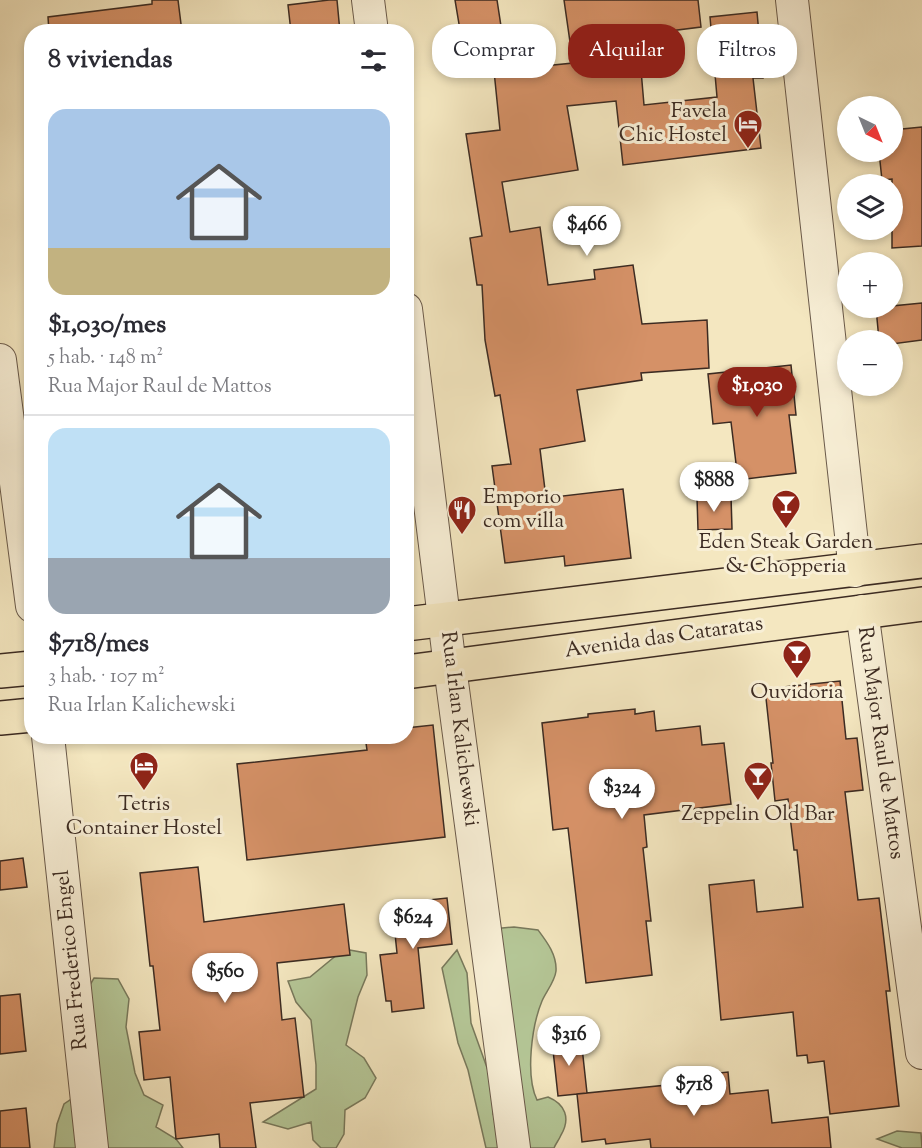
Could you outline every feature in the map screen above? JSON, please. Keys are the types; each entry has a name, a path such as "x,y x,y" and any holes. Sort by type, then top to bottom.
{"main road":[{"name":"Avenida das Cataratas","path":"414,623 855,571 922,561"},
{"name":"Avenida das Cataratas","path":"414,671 862,610 922,604"},
{"path":"0,671 24,669"},
{"path":"0,718 24,716"}],"street":[{"path":"368,0 371,24"},
{"path":"792,0 855,571"},
{"path":"0,360 24,544"},
{"name":"Rua Irlan Kalichewski","path":"414,373 450,667 514,1148"},
{"name":"Rua Major Raul de Mattos","path":"862,610 922,1053"},
{"name":"Rua Frederico Engel","path":"49,744 92,1148"}],"green space":[{"path":"514,927 538,930 548,944 556,965 552,983 538,1011 531,1050 531,1077 537,1100 548,1097 559,1104 565,1112 566,1123 554,1148 486,1148 468,1070 458,1043 442,968 457,950 467,973 471,1023 495,1090 493,1114 504,1136 492,929"},
{"path":"344,949 366,953 367,975 358,997 346,1045 364,1058 376,1078 365,1098 345,1110 344,1134 336,1148 321,1148 313,1140 311,1122 288,1129 263,1122 316,1089 311,1020 296,1002 288,981 310,977"},
{"path":"94,978 118,979 129,999 126,1027 135,1073 144,1095 163,1105 156,1127 176,1139 183,1148 54,1148 57,1124 64,1104 83,1091 83,997"},
{"path":"897,1131 921,1133 922,1148 902,1148 877,1139"}],"building":[{"path":"152,0 178,0 181,24 48,24 48,17 152,4"},
{"path":"337,0 339,24 290,24 288,5"},
{"path":"455,0 497,0 501,24 459,24"},
{"path":"564,0 698,0 701,24 697,24 697,28 685,29 685,24 568,24 568,28"},
{"path":"757,12 758,24 711,24 710,17"},
{"path":"568,64 568,78 642,78 644,105 717,97 715,78 753,78 761,148 623,165 616,101 567,106 578,170 502,182 510,232 540,227 548,285 595,279 594,270 633,265 642,324 707,320 709,368 641,373 642,380 577,390 585,441 540,449 546,498 623,489 631,558 565,566 564,556 505,563 492,466 511,464 500,395 495,396 485,340 482,285 477,285 470,238 482,236 466,134 500,130 495,78 556,78 556,65"},
{"path":"922,127 922,246 892,248 892,240 903,240 903,174 881,174 880,162 903,162 903,129"},
{"path":"922,303 922,340 903,343 903,330 878,330 877,318 903,318 903,305"},
{"path":"791,365 796,415 789,415 796,473 738,480 731,422 713,424 708,374"},
{"path":"731,496 732,529 698,530 697,497"},
{"path":"840,681 846,739 857,738 863,790 845,792 858,900 879,898 890,991 886,991 899,1106 830,1114 824,1061 808,1063 807,1055 797,1056 793,1012 721,1020 709,885 754,880 757,912 803,907 797,850 794,850 788,799 775,801 765,689"},
{"path":"635,709 635,714 654,711 656,731 700,726 702,745 724,743 731,804 644,815 647,847 643,848 651,921 646,921 652,975 586,983 568,828 553,830 542,723 588,717 588,714"},
{"path":"433,725 445,837 247,860 237,764 367,750 366,744 414,744 414,727"},
{"path":"23,858 27,887 0,890 0,861"},
{"path":"198,867 204,922 344,904 350,955 277,963 282,1020 295,1018 304,1097 250,1103 256,1148 220,1148 219,1134 176,1139 170,1077 144,1080 139,1032 160,1030 153,966 150,966 140,873"},
{"path":"447,898 452,944 418,948 424,1008 392,1012 391,1001 386,1001 380,955 397,953 392,904"},
{"path":"20,994 26,1051 0,1054 0,996"},
{"path":"581,1038 587,1093 558,1096 552,1041"},
{"path":"728,1072 730,1094 768,1090 772,1123 828,1117 831,1148 651,1148 650,1139 606,1144 605,1139 582,1142 577,1094 667,1085 666,1079"},
{"path":"26,1108 30,1148 0,1148 0,1111"}],"place":[{"name":"Favela Chic Hostel","path":"748,150"},
{"name":"Eden Steak Garden & Chopperia","path":"786,530"},
{"name":"Emporio com villa","path":"462,536"},
{"name":"Ouvidoria","path":"797,680"},
{"name":"Tetris Container Hostel","path":"144,792"},
{"name":"Zeppelin Old Bar","path":"758,802"}]}
